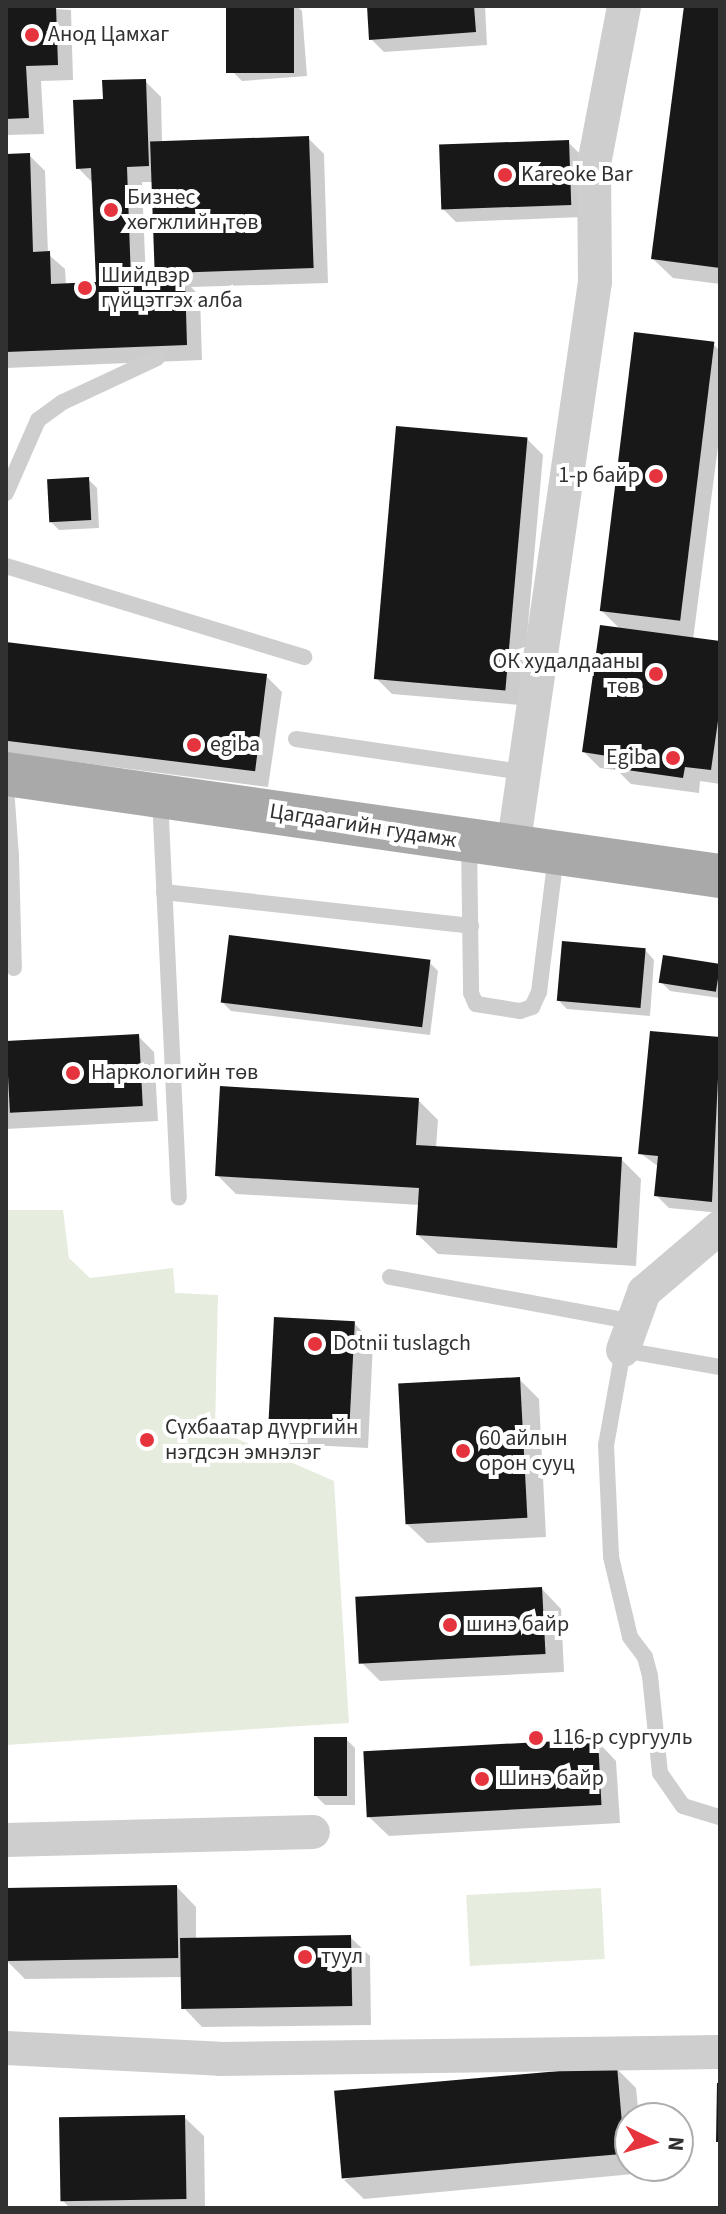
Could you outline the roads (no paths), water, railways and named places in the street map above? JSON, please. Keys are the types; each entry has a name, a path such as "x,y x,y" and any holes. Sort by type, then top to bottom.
{"main road":[{"name":"Цагдаагийн гудамж","path":"6,774 720,876"}],"street":[{"path":"513,848 595,282 594,164 624,6"},
{"path":"626,1336 644,1292 719,1234"},
{"path":"6,1840 313,1832"},
{"path":"6,2048 220,2059 720,2052"}],"lane":[{"path":"6,493 38,420 63,402 157,358"},
{"path":"6,566 304,657"},
{"path":"296,739 522,772"},
{"path":"6,787 14,968"},
{"path":"160,797 179,1198"},
{"path":"469,842 476,1004 520,1011 532,1007 539,992 556,854"},
{"path":"164,892 471,926"},
{"path":"390,1277 626,1336 720,1367"},
{"path":"626,1336 606,1445 611,1557 630,1637 645,1657 650,1676 660,1773 683,1806 720,1817"}],"place":[{"name":"Анод Цамхаг","path":"32,35"},
{"name":"Kareoke Bar","path":"505,175"},
{"name":"Бизнес хөгжлийн төв","path":"111,210"},
{"name":"Шийдвэр гүйцэтгэх алба","path":"85,288"},
{"name":"1-р байр","path":"656,476"},
{"name":"ОК худалдааны төв","path":"656,674"},
{"name":"egiba","path":"194,745"},
{"name":"Egiba","path":"673,758"},
{"name":"Наркологийн төв","path":"73,1073"},
{"name":"Dotnii tuslagch","path":"315,1344"},
{"name":"Сүхбаатар дүүргийн нэгдсэн эмнэлэг","path":"147,1440"},
{"name":"60 айлын орон сууц","path":"463,1451"},
{"name":"шинэ байр","path":"450,1625"},
{"name":"116-р сургууль","path":"536,1738"},
{"name":"Шинэ байр","path":"482,1779"},
{"name":"туул","path":"305,1957"}]}
